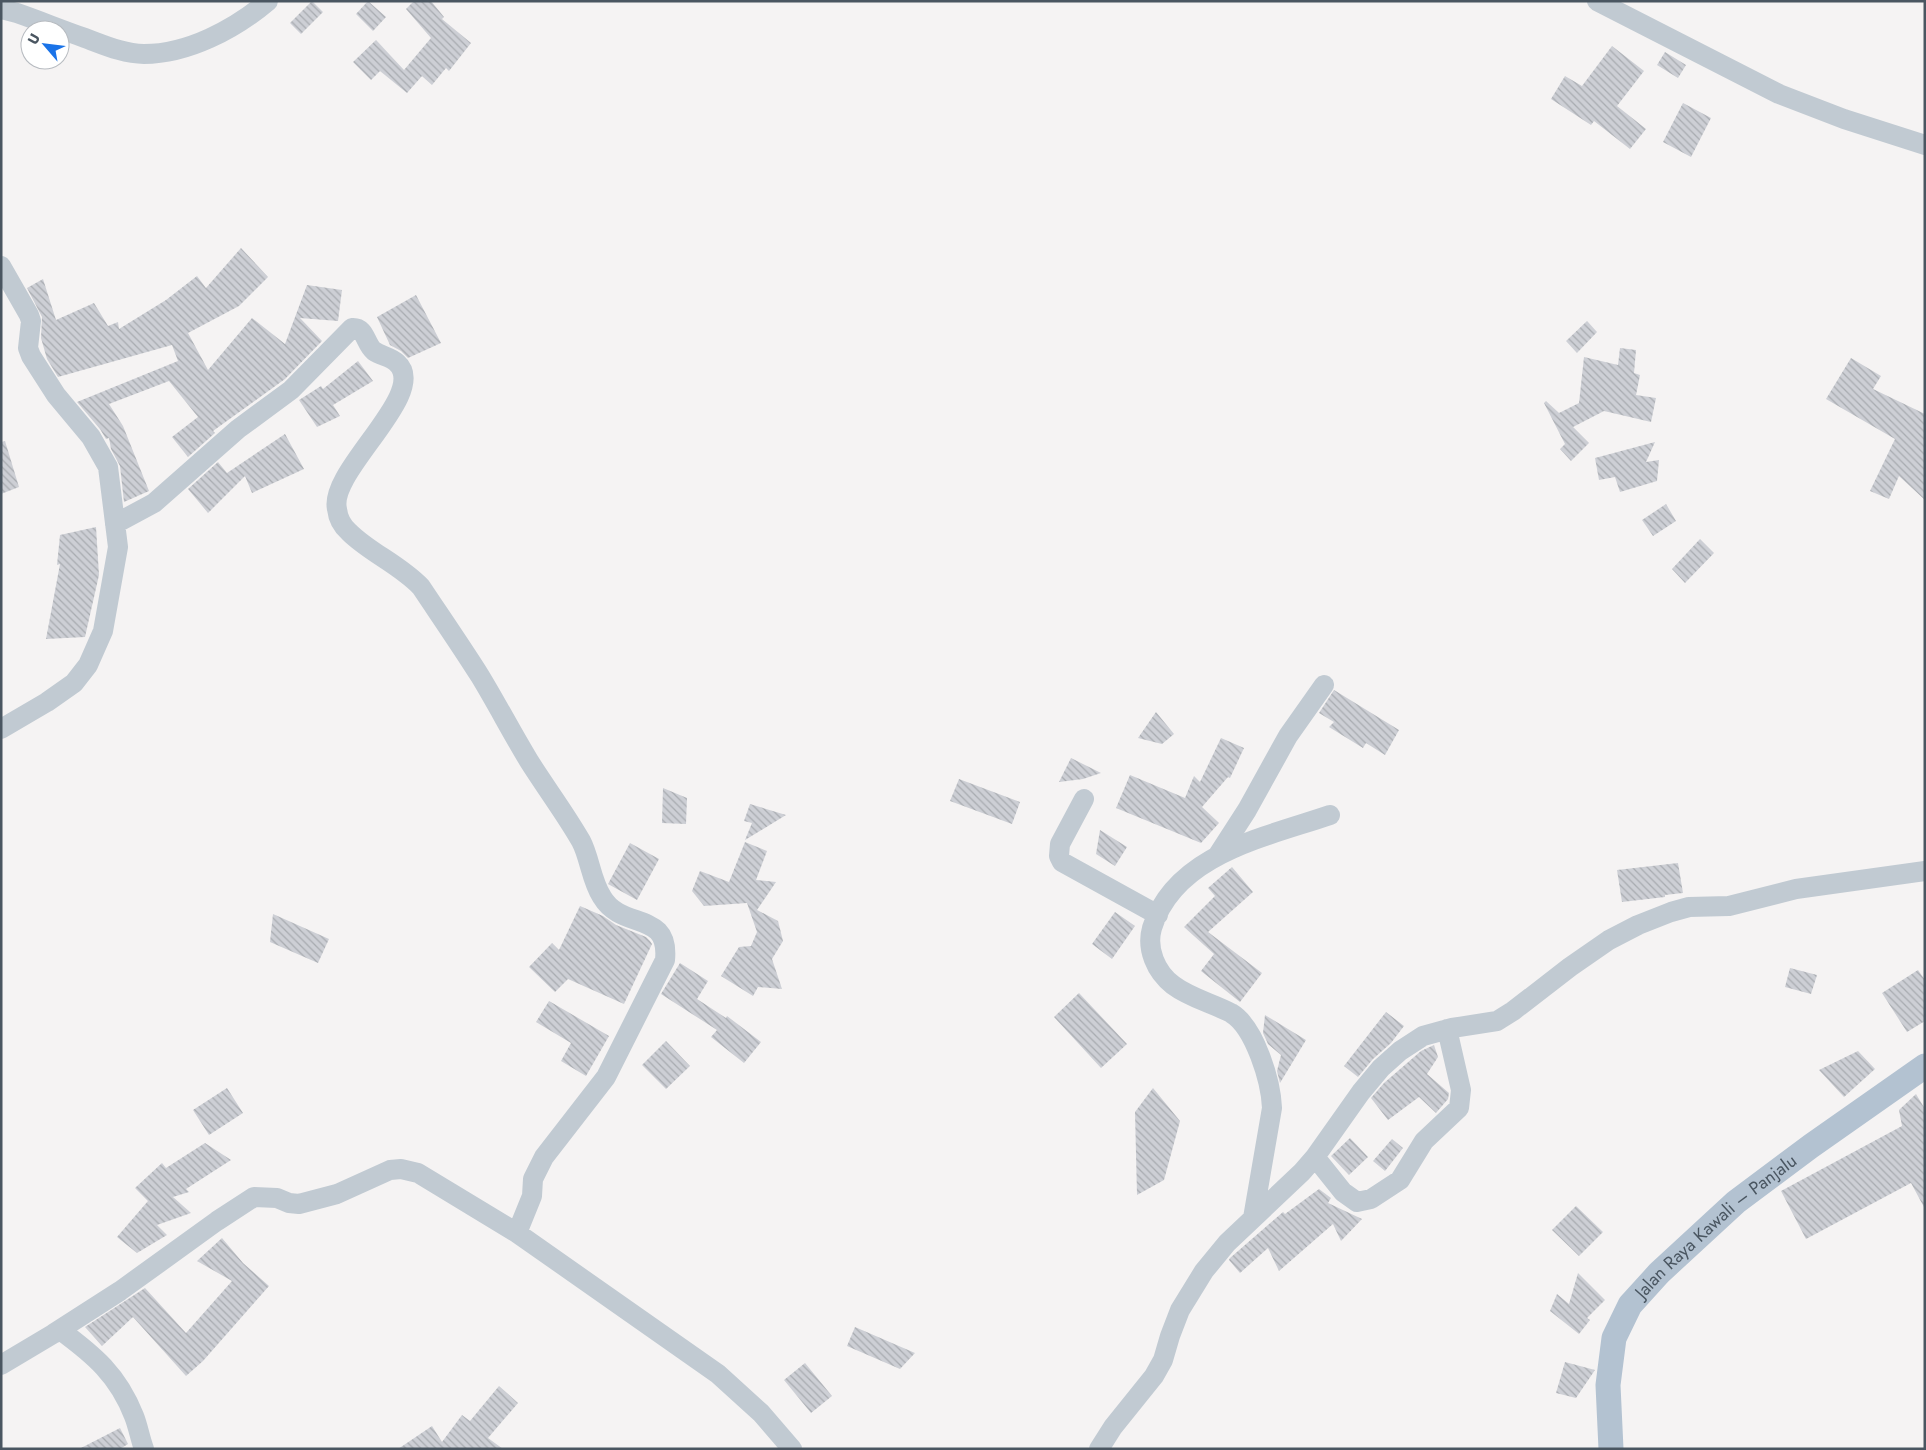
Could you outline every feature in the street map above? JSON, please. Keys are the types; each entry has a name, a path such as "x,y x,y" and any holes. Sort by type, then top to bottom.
{"main road":[{"name":"Jalan Raya Kawali – Panjalu","path":"1610,1449 1608,1385 1614,1338 1630,1305 1659,1273 1736,1202 1811,1146 1925,1066"}],"street":[{"path":"1,10 17,13 116,50 143,54 176,50 213,37 255,12 268,1"},
{"path":"1597,1 1779,94 1844,119 1925,145"},
{"path":"1,266 31,321 28,348 30,356 56,395 91,437 108,467 118,547 103,631 88,665 74,683 47,702 1,729"},
{"path":"116,524 154,503 238,429 290,390 352,328 359,329 372,350 397,362 404,377 401,396 358,457 339,492 336,507 340,521 348,532 409,575 421,588 480,676 531,763 582,842 600,894 606,905 631,920 657,929 665,941 665,960 606,1077 544,1157 533,1179 532,1196 517,1233"},
{"path":"1218,855 1288,736 1324,685"},
{"path":"1084,800 1060,844 1059,856 1062,862 1158,915"},
{"path":"1253,1218 1272,1108 1271,1092 1267,1077 1246,1027 1239,1018 1190,995 1172,984 1159,969 1150,952 1150,936 1166,898 1179,883 1218,855 1240,844 1330,815"},
{"path":"1098,1449 1113,1426 1154,1376 1163,1360 1180,1310 1204,1271 1227,1243 1315,1158 1337,1125 1381,1068 1400,1051 1423,1036 1447,1029 1497,1021 1513,1012 1570,967 1609,940 1638,925 1671,912 1690,907 1729,906 1796,889 1925,871"},
{"path":"1315,1158 1343,1192 1357,1202 1370,1199 1400,1180 1424,1141 1459,1108 1461,1090 1447,1029"},
{"path":"1,1365 60,1330 254,1197 277,1198 289,1203 299,1204 310,1202 337,1194 390,1170 401,1169 418,1173 517,1233 718,1374 761,1413 792,1449"},
{"path":"60,1330 91,1353 110,1373 124,1394 135,1418 144,1449"}],"building":[{"path":"312,1 323,12 301,34 290,23"},
{"path":"368,1 386,17 373,31 356,14"},
{"path":"414,1 431,1 444,17 442,19 471,43 449,71 446,68 432,85 422,76 407,93 380,71 371,80 353,62 376,40 404,70 431,38 406,9"},
{"path":"1612,46 1644,71 1617,106 1646,129 1630,149 1594,121 1591,125 1551,99 1565,76 1582,86"},
{"path":"1665,52 1686,65 1678,78 1657,65"},
{"path":"1683,103 1711,118 1691,157 1663,142"},
{"path":"241,248 268,277 239,306 188,333 208,370 252,318 285,344 307,285 342,290 338,321 300,318 322,341 285,379 213,431 215,433 188,457 172,437 198,417 169,381 109,404 123,426 149,491 124,502 120,466 111,449 109,438 106,439 77,402 178,361 172,345 58,377 47,359 41,338 42,317 27,288 43,279 56,320 94,303 108,326 118,322 119,329 166,300 197,276 206,288"},
{"path":"416,295 441,343 408,358 401,351 390,345 377,317"},
{"path":"1587,321 1597,332 1577,353 1566,341"},
{"path":"1620,348 1636,350 1634,373 1640,375 1636,395 1656,398 1651,422 1604,411 1573,427 1589,443 1571,461 1560,449 1565,444 1544,403 1546,401 1559,413 1579,403 1584,357 1618,365"},
{"path":"1851,358 1881,376 1873,389 1925,414 1925,500 1899,476 1889,499 1870,491 1895,439 1826,399"},
{"path":"358,361 373,381 333,405 340,416 317,427 299,400 321,386 323,389"},
{"path":"285,434 304,469 252,493 245,476 208,513 188,489 218,462 227,473"},
{"path":"5,441 19,487 1,494 1,442"},
{"path":"1655,442 1646,462 1659,460 1657,481 1620,492 1615,477 1599,480 1595,458"},
{"path":"1666,504 1676,521 1653,536 1642,520"},
{"path":"96,527 99,575 85,637 46,639 60,564 57,565 60,535"},
{"path":"1700,539 1714,553 1685,583 1672,569"},
{"path":"1334,690 1399,730 1385,755 1366,743 1363,748 1329,727 1334,722 1319,713"},
{"path":"1156,712 1174,734 1162,744 1138,738"},
{"path":"1221,738 1244,748 1230,778 1228,777 1202,807 1219,823 1201,843 1116,808 1130,775 1185,798 1194,776 1200,782"},
{"path":"1071,758 1101,773 1083,779 1059,782"},
{"path":"959,779 1020,802 1012,824 950,801"},
{"path":"663,788 687,798 686,824 662,823"},
{"path":"750,804 786,815 745,840 752,823 744,821"},
{"path":"1100,830 1127,847 1115,866 1096,854"},
{"path":"745,842 767,851 756,880 776,882 757,910 778,921 783,941 772,959 782,989 758,987 753,996 721,976 739,947 751,946 757,932 747,903 704,906 692,891 700,871 729,882"},
{"path":"630,843 659,859 637,900 608,884"},
{"path":"1678,863 1683,893 1622,902 1617,870"},
{"path":"1232,867 1253,892 1208,932 1262,973 1240,1002 1201,971 1214,954 1184,927 1215,896 1208,888"},
{"path":"580,906 603,916 616,925 646,937 652,944 624,1004 568,979 555,992 529,967 552,943 559,950"},
{"path":"1115,912 1135,926 1112,959 1092,944"},
{"path":"273,914 329,939 318,963 270,942"},
{"path":"680,963 708,981 697,999 726,1018 727,1016 761,1042 744,1063 711,1037 717,1030 661,994"},
{"path":"1790,968 1817,975 1811,994 1785,987"},
{"path":"1918,970 1925,980 1925,1021 1907,1032 1882,993"},
{"path":"1079,993 1127,1044 1101,1068 1054,1017"},
{"path":"549,1001 609,1036 586,1076 561,1061 571,1043 536,1022"},
{"path":"1386,1012 1404,1026 1391,1043 1373,1059 1358,1077 1344,1066"},
{"path":"1265,1015 1306,1040 1280,1083 1277,1071 1281,1055 1268,1044 1263,1033"},
{"path":"666,1041 690,1066 666,1089 642,1065"},
{"path":"1434,1045 1438,1057 1427,1074 1449,1093 1448,1099 1436,1113 1419,1097 1388,1120 1371,1098 1384,1083 1421,1051"},
{"path":"1858,1051 1875,1069 1844,1097 1819,1070"},
{"path":"227,1088 243,1113 209,1135 193,1110"},
{"path":"1153,1088 1180,1121 1164,1180 1137,1195 1135,1112"},
{"path":"1916,1094 1925,1109 1925,1209 1911,1183 1806,1239 1781,1191 1902,1126 1899,1110"},
{"path":"1350,1138 1368,1157 1349,1175 1331,1156"},
{"path":"1392,1139 1403,1148 1385,1171 1373,1161"},
{"path":"205,1143 231,1160 186,1189 189,1192 173,1197 191,1213 157,1225 167,1235 137,1253 117,1237 148,1201 135,1188 162,1163 166,1168"},
{"path":"1319,1189 1331,1198 1328,1203 1362,1219 1341,1241 1333,1224 1279,1271 1268,1248 1240,1273 1229,1260 1230,1258 1283,1212 1285,1214"},
{"path":"1576,1206 1603,1232 1579,1256 1552,1230"},
{"path":"222,1238 243,1263 269,1286 203,1361 186,1376 133,1317 102,1346 85,1327 145,1288 186,1333 232,1281 197,1261"},
{"path":"1578,1273 1605,1300 1587,1318 1590,1320 1579,1334 1550,1311 1557,1294 1569,1304"},
{"path":"855,1327 915,1353 900,1369 847,1346"},
{"path":"1565,1362 1595,1370 1576,1398 1556,1393"},
{"path":"805,1363 832,1396 811,1413 784,1380"},
{"path":"499,1386 518,1403 488,1438 503,1449 398,1449 432,1426 442,1442 462,1415 470,1421"},
{"path":"120,1428 128,1444 120,1449 79,1449"}]}
